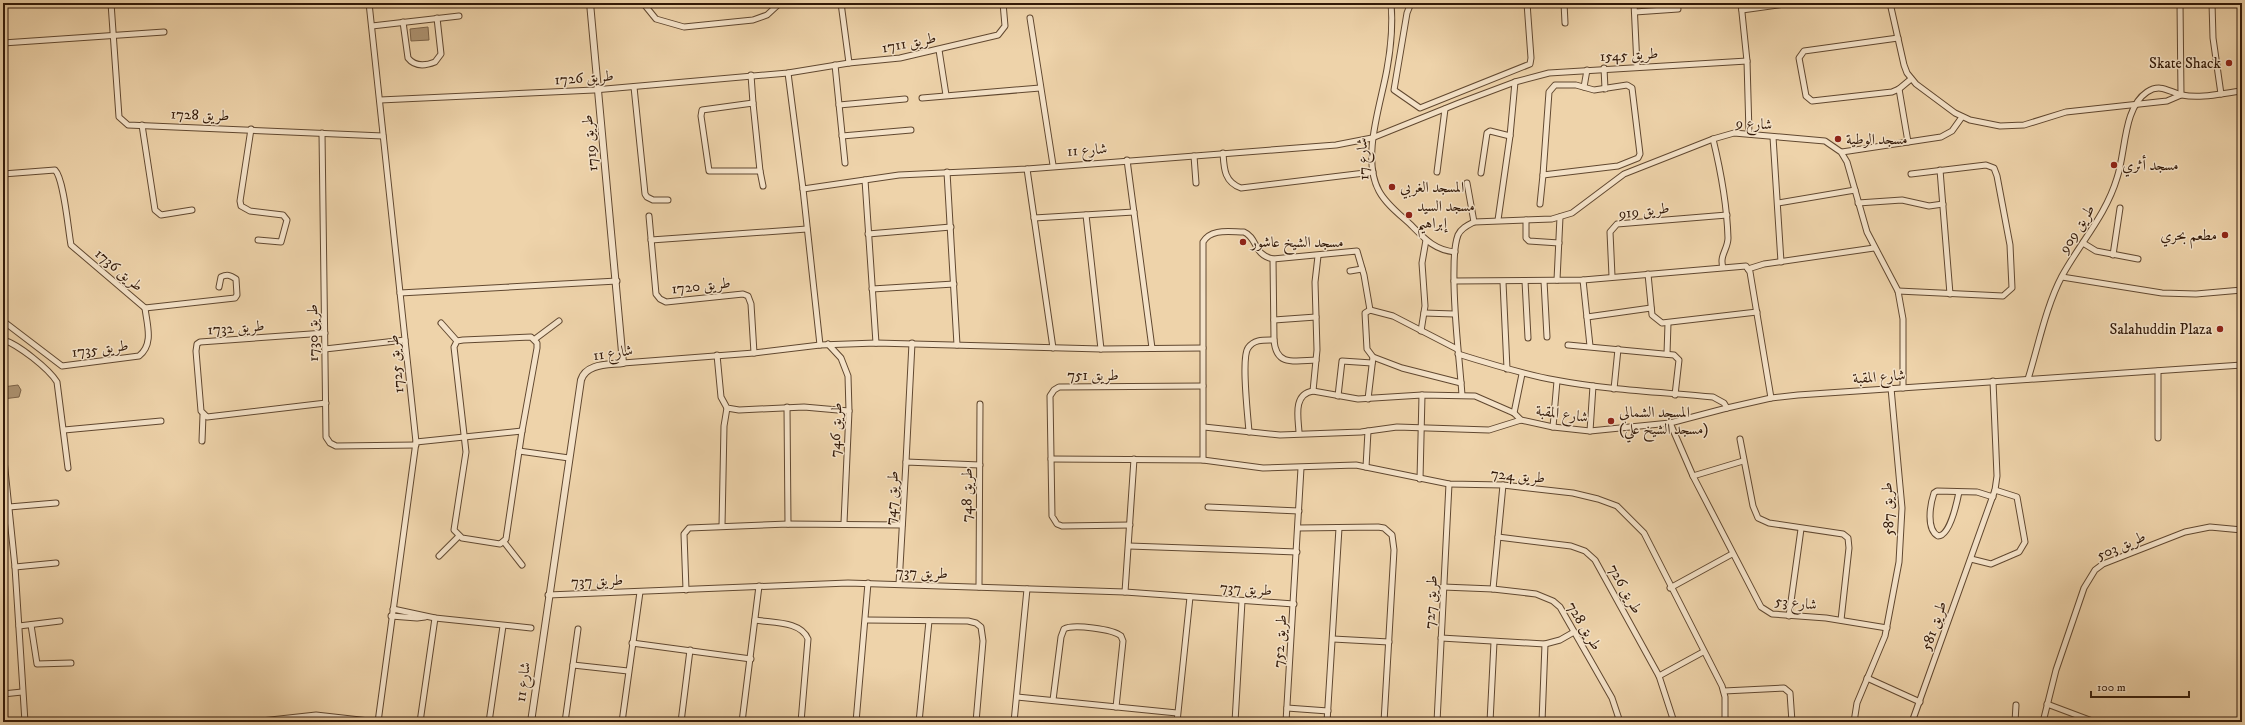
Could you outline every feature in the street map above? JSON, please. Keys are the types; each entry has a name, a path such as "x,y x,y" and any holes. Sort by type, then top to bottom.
{"street":[{"name":"طريق 1728","path":"111,3 120,117 128,125 250,129 383,136"},
{"name":"طريق 1725","path":"369,3 416,444 391,616 378,722"},
{"name":"طريق 1719","path":"590,3 617,281 623,364"},
{"path":"643,3 656,19 684,27 752,20 767,15 780,3"},
{"path":"841,3 849,63"},
{"name":"طريق 1711","path":"788,73 849,63 900,58 939,50 1000,33 1005,22 1003,3"},
{"name":"شارع 17","path":"1391,3 1393,24 1388,68 1372,138 1376,184 1382,197 1426,240 1438,249 1455,252"},
{"path":"1411,3 1406,13 1394,90 1420,108 1530,64 1531,58 1527,3"},
{"path":"1564,3 1565,23"},
{"path":"1634,3 1636,66"},
{"path":"1741,3 1747,61 1749,133"},
{"path":"1742,10 1792,3"},
{"path":"1890,3 1904,65 1911,79 1962,116 1988,124 2012,126 2024,125 2059,113 2167,101 2181,95 2221,94 2242,91"},
{"path":"2180,3 2181,95"},
{"path":"2212,3 2213,38 2221,94"},
{"path":"1635,12 1678,9"},
{"path":"372,26 459,16"},
{"path":"403,22 408,58 417,65 424,65 436,62 441,54 437,18"},
{"path":"1030,18 1053,165"},
{"path":"3,43 164,32"},
{"path":"1898,38 1804,51 1800,58 1806,96 1812,101 1899,89 1911,79"},
{"path":"939,50 946,95"},
{"name":"طريق 1545","path":"1372,138 1445,108 1515,82 1549,73 1636,66 1747,61"},
{"path":"835,65 844,163"},
{"path":"1604,68 1605,89"},
{"path":"1584,87 1587,70"},
{"path":"788,73 803,189 820,345"},
{"name":"طريق 1726","path":"380,100 598,90 751,75 788,73"},
{"path":"751,75 760,171 763,186"},
{"path":"1498,220 1510,136 1515,82"},
{"path":"1540,204 1549,92 1555,85 1584,87 1594,90 1627,85 1634,91 1640,156 1618,166 1543,175"},
{"path":"634,87 645,194 653,200 668,200"},
{"path":"922,98 1040,88"},
{"name":"طريق 909","path":"2028,380 2062,277 2105,208 2113,190 2124,156 2130,116 2136,104 2146,92 2154,88 2170,89 2181,95"},
{"path":"1899,89 1908,142"},
{"path":"838,105 906,99"},
{"path":"753,103 705,108 701,116 709,171 760,171"},
{"path":"1437,172 1445,108"},
{"path":"1903,388 1903,319 1898,291 1874,248 1858,203 1847,162 1842,152 1947,135 1956,126 1962,116"},
{"path":"142,125 155,210 161,215 192,210"},
{"path":"250,129 240,201 241,206 250,211 283,215 286,220 281,242 258,240"},
{"path":"842,136 911,130"},
{"path":"1481,174 1488,133 1490,131 1510,136"},
{"name":"طريق 1730","path":"322,133 326,437 330,443 336,446 416,444 463,437 522,431"},
{"name":"شارع 9","path":"1474,222 1560,217 1582,207 1624,174 1713,139 1734,133 1749,133 1773,137 1825,141 1842,152"},
{"path":"1773,137 1781,262"},
{"name":"شارع 11","path":"803,189 865,180 947,172 1027,169 1053,165 1313,147 1372,138"},
{"path":"1713,139 1722,177 1727,215 1728,243 1722,257 1723,268"},
{"path":"1223,153 1226,177 1235,186 1240,188 1374,172"},
{"path":"1194,156 1196,183"},
{"path":"1127,160 1152,348"},
{"path":"1898,291 2003,296 2012,288 2012,264 1997,176 1994,168 1986,165 1911,174"},
{"path":"1027,169 1053,348"},
{"name":"طريق 1736","path":"3,174 54,170 58,174 61,184 71,245 145,308 235,298 237,295 236,279 231,276 226,275 221,277 219,288"},
{"path":"1940,170 1950,294"},
{"path":"947,172 957,345"},
{"path":"865,180 876,342"},
{"path":"1462,395 1454,314 1454,281 1455,252 1458,234 1464,227 1474,222 1467,183"},
{"path":"1778,203 1855,190"},
{"path":"1858,203 1902,200 1929,206 1943,204"},
{"path":"2113,255 2120,208"},
{"path":"1034,218 1134,212"},
{"path":"1086,215 1101,349"},
{"name":"طريق 919","path":"1612,276 1610,232 1618,224 1727,215"},
{"name":"طريق 1720","path":"649,216 656,294 660,299 666,302 739,294 748,296 751,304 754,353"},
{"path":"1557,280 1560,217"},
{"path":"1526,220 1526,238 1529,241 1559,243"},
{"path":"868,234 951,227"},
{"path":"652,240 807,229"},
{"path":"1051,458 1203,460 1203,242 1206,236 1212,233 1244,232 1249,234 1262,255 1273,259 1318,256 1353,251 1358,252 1370,310"},
{"path":"1421,331 1424,313 1422,263 1426,240"},
{"path":"2083,243 2096,251 2138,259"},
{"path":"1748,269 1781,262 1874,248"},
{"path":"1299,432 1298,404 1300,397 1306,392 1313,391 1316,360 1315,288 1318,256"},
{"path":"1273,259 1274,340 1276,353 1284,360 1316,360"},
{"path":"1454,281 1503,282 1583,280 1612,276 1723,268 1742,265 1748,269 1757,312 1771,398"},
{"path":"1350,271 1362,269"},
{"path":"1648,274 1652,315 1656,320 1668,323 1757,312"},
{"path":"2062,277 2162,293 2196,294 2242,290"},
{"path":"1583,280 1590,346"},
{"path":"400,293 617,281"},
{"path":"1525,281 1528,338"},
{"path":"1544,281 1547,337"},
{"path":"1503,282 1507,369"},
{"path":"872,289 954,284"},
{"name":"طريق 1735","path":"4,325 62,366 121,359 139,356 146,350 149,343 145,308"},
{"path":"1587,317 1651,308"},
{"path":"1368,399 1372,360 1367,349 1365,313 1370,310 1393,316 1458,352 1522,374 1557,381 1614,389 1713,397 1724,403 1727,408"},
{"path":"1424,313 1454,314"},
{"path":"1274,320 1316,317"},
{"path":"457,341 526,337 535,339 559,321"},
{"path":"441,323 457,341"},
{"path":"1667,354 1668,323"},
{"name":"طريق 1732","path":"202,441 203,415 200,407 196,351 198,344 325,333"},
{"path":"504,542 507,535 522,431 537,348 535,339"},
{"path":"3,340 16,345 55,379 58,386 68,468"},
{"path":"325,349 405,340"},
{"path":"1249,432 1245,355 1253,343 1259,340 1274,340"},
{"path":"457,341 454,351 465,460 454,530 458,537 495,544 504,542"},
{"name":"شارع 11","path":"531,722 548,595 569,458 583,375 590,368 717,355 754,353 828,344 876,342 1101,349 1203,348"},
{"path":"906,462 912,343"},
{"name":"طريق 746","path":"828,344 841,358 848,376 849,411 844,523"},
{"path":"1568,345 1674,355 1679,360 1675,395"},
{"path":"1614,389 1618,349"},
{"path":"717,355 721,397 727,408 724,426 722,526"},
{"path":"1338,396 1342,361 1372,360 1461,383"},
{"name":"شارع المقبة","path":"1204,427 1280,434 1299,432 1368,431 1397,428 1489,430 1521,420 1553,427 1590,430 1670,423 1771,398 1891,388 2242,365"},
{"path":"2158,371 2158,438"},
{"path":"1514,413 1522,374"},
{"path":"1553,427 1557,381"},
{"name":"طريق 581","path":"1912,722 1995,490 1997,476 1993,381"},
{"name":"طريق 751","path":"1130,524 1062,526 1057,524 1052,516 1050,396 1054,390 1059,387 1203,386"},
{"path":"1590,430 1593,386"},
{"name":"طريق 587","path":"1887,628 1899,562 1902,526 1891,388"},
{"name":"شارع المقبة","path":"1313,391 1338,396 1368,399 1422,395 1462,395 1481,397 1514,413 1521,420"},
{"path":"1420,479 1422,395"},
{"path":"203,415 212,416 326,403"},
{"name":"طريق 748","path":"979,587 980,404"},
{"path":"787,407 788,524"},
{"path":"727,408 739,410 816,407 849,411"},
{"path":"64,430 161,421"},
{"name":"شارع 53","path":"1670,423 1692,476 1761,607 1772,614 1841,620 1887,628"},
{"path":"1366,467 1368,431"},
{"path":"1740,439 1754,512 1758,518 1769,523 1801,529 1843,534 1850,542 1841,620"},
{"path":"3,450 16,567 22,692 25,722"},
{"path":"519,451 569,458"},
{"path":"1125,592 1134,459"},
{"name":"طريق 724","path":"1203,460 1263,468 1301,468 1334,465 1366,467 1449,484 1503,485 1573,493 1617,506 1631,517 1644,533 1670,588 1724,691 1725,722"},
{"path":"1692,476 1744,461"},
{"name":"طريق 747","path":"899,584 906,462 980,465"},
{"name":"طريق 752","path":"1286,722 1301,468"},
{"name":"طريق 727","path":"1437,722 1449,484"},
{"path":"1493,589 1503,485"},
{"path":"1971,559 1991,564 2019,552 2025,542 2017,497 1995,490"},
{"path":"1959,492 1948,527 1944,534 1938,536 1931,530 1930,521 1934,493 1959,492 1977,492 1993,497"},
{"path":"9,507 56,503"},
{"path":"1208,507 1299,511"},
{"path":"686,590 685,531 689,528 844,523 902,525"},
{"path":"1298,528 1384,528 1392,535 1394,550 1384,722"},
{"path":"1327,722 1339,528"},
{"name":"طريق 503","path":"2044,722 2047,704 2075,612 2088,578 2095,570 2103,564 2185,532 2210,528 2242,530"},
{"path":"1789,616 1801,529"},
{"path":"439,556 458,537"},
{"name":"طريق 726","path":"1498,537 1571,546 1585,551 1595,560 1659,676 1674,722"},
{"path":"504,542 522,565"},
{"path":"1129,546 1297,552"},
{"path":"1670,588 1732,554"},
{"path":"16,567 56,563"},
{"path":"856,722 868,584"},
{"name":"طريق 737","path":"548,595 759,586 899,584 1125,592 1294,604"},
{"path":"742,722 759,586"},
{"name":"طريق 728","path":"1444,588 1493,589 1545,596 1560,607 1612,698 1620,722"},
{"path":"1014,722 1027,589"},
{"path":"622,722 640,592"},
{"path":"1176,722 1190,597"},
{"path":"1235,722 1242,601"},
{"path":"393,609 425,617 531,628"},
{"path":"391,616 417,618 425,617"},
{"path":"420,722 435,618"},
{"path":"755,620 794,626 806,633 808,639 801,722"},
{"path":"866,620 968,621 976,623 981,627 983,641 976,722"},
{"path":"19,626 60,621"},
{"path":"919,722 929,621"},
{"path":"30,625 37,664 71,663"},
{"path":"489,722 504,626"},
{"path":"1053,700 1061,637 1064,630 1072,626 1111,631 1120,636 1122,641 1116,707"},
{"path":"1854,722 1857,703 1879,653 1887,628"},
{"path":"565,722 578,629"},
{"path":"1441,638 1545,644 1560,640 1574,632"},
{"path":"1333,638 1389,642"},
{"path":"1490,722 1494,642"},
{"path":"632,643 750,659"},
{"path":"1542,722 1545,644"},
{"path":"681,722 690,650"},
{"path":"1659,676 1704,652"},
{"path":"573,665 628,670"},
{"path":"1867,678 1920,702"},
{"path":"1724,691 1784,688 1790,693 1792,722"},
{"path":"3,694 22,692"},
{"path":"1017,697 1177,712"},
{"path":"2047,704 2095,722"},
{"path":"2015,722 2016,705"},
{"path":"1287,708 1328,711"},
{"path":"251,722 316,715 378,722"}],"shaded area":[{"path":"428,27 429,40 411,41 410,29"},
{"path":"18,385 21,390 19,397 3,399 3,387"}],"place":[{"name":"Skate Shack","path":"2229,63"},
{"name":"مسجد الوطية","path":"1838,139"},
{"name":"مسجد أثري","path":"2114,165"},
{"name":"المسجد الغربي","path":"1392,187"},
{"name":"مسجد السيد إبراهيم","path":"1409,215"},
{"name":"مطعم بحري","path":"2225,235"},
{"name":"مسجد الشيخ عاشور","path":"1243,242"},
{"name":"Salahuddin Plaza","path":"2220,329"},
{"name":"المسجد الشمالي (مسجد الشيخ علي)","path":"1611,421"}]}
